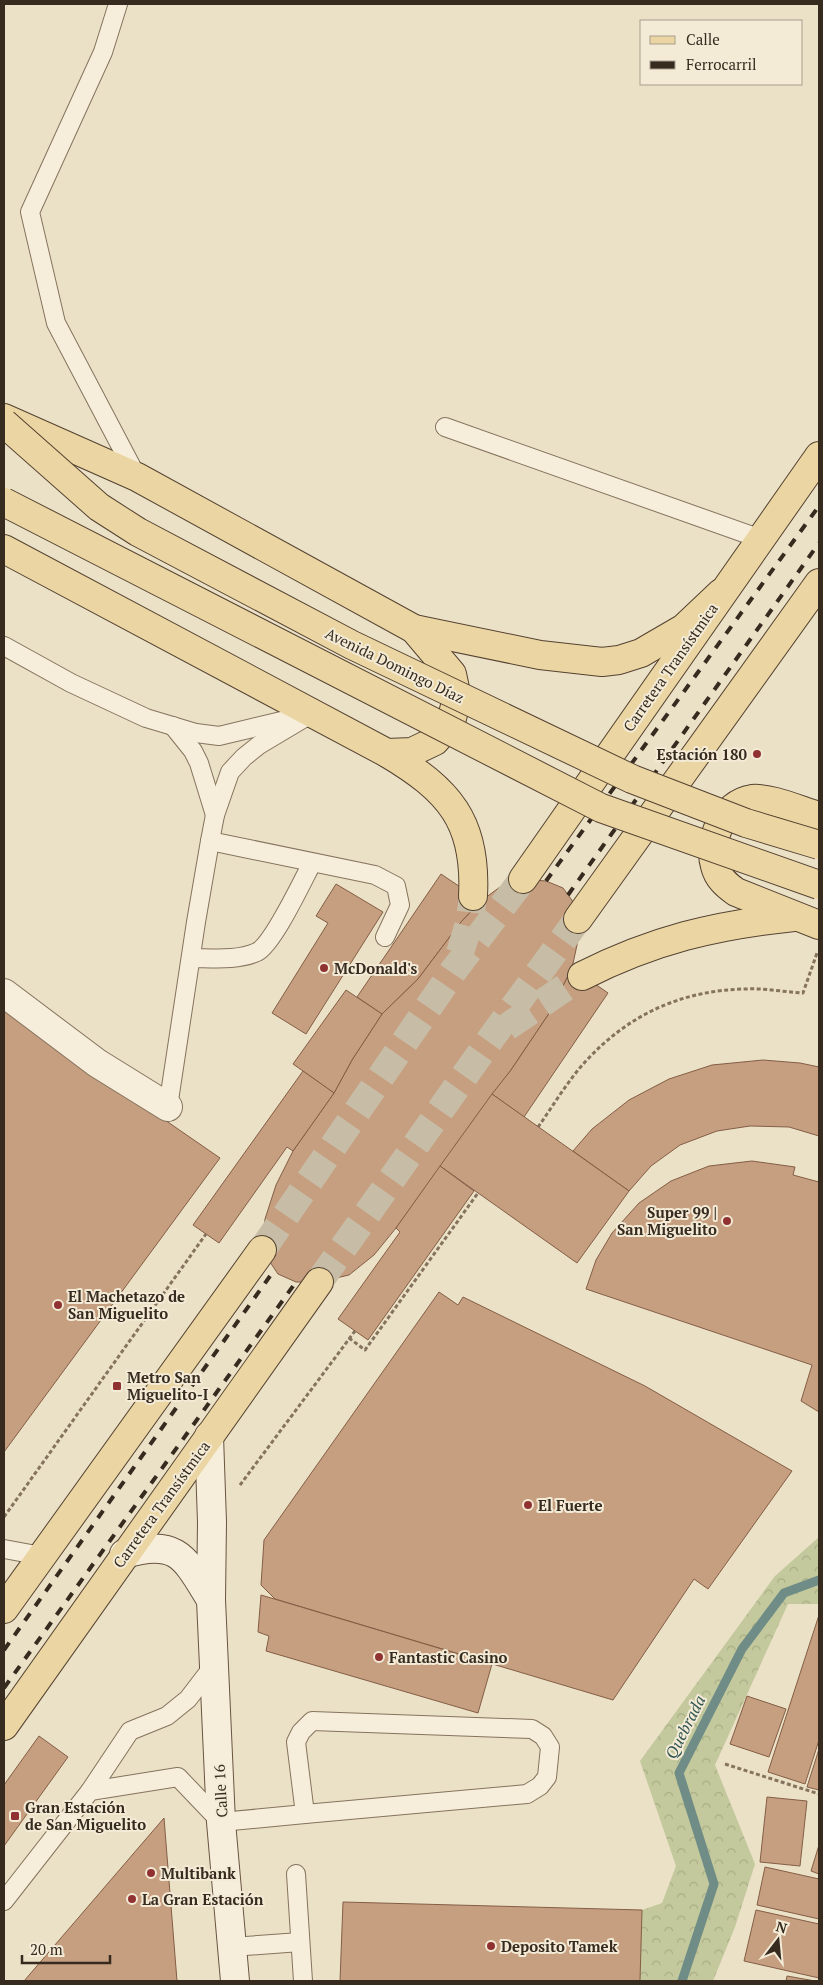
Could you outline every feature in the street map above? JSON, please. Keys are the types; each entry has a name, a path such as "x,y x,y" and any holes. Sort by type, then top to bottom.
{"main road":[{"path":"4,418 137,477 414,629 540,655 602,662 619,660 641,653 684,628 721,594"},
{"name":"Avenida Domingo Díaz","path":"4,423 99,508 138,532 352,645 632,779 746,823 819,845"},
{"name":"Carretera Transístmica","path":"523,879 819,456"},
{"path":"4,502 600,808 819,885"},
{"path":"4,549 387,753 426,778 450,802 470,841 474,870 473,896"},
{"path":"578,919 819,583"},
{"path":"387,753 412,752 435,742 451,722 457,698 452,674 414,629"},
{"path":"808,921 736,892 725,884 714,864 714,841 725,816 732,808 754,799 764,800 819,816"},
{"path":"582,976 609,962 654,945 705,930 746,922 808,921"},
{"path":"4,993 97,1063 168,1107"},
{"path":"4,1609 262,1250"},
{"name":"Carretera Transístmica","path":"4,1726 124,1554 319,1282"},
{"name":"Calle 16","path":"209,1436 212,1522 211,1600 221,1822 235,1981"},
{"path":"124,1554 145,1548 160,1548 174,1552 184,1559 211,1600"}],"lane":[{"path":"118,4 103,52 30,212 56,323 137,477"},
{"path":"446,427 761,539"},
{"path":"4,646 146,718 196,734 219,736 312,714"},
{"path":"168,1107 210,841 215,815 230,772 259,745 312,714"},
{"path":"172,726 193,751 199,763 215,815"},
{"path":"210,841 375,875 396,886 400,906 385,938"},
{"path":"191,958 238,958 258,952 272,936 312,863"},
{"path":"4,1549 42,1556"},
{"path":"4,1901 90,1791 130,1731 167,1716 188,1699 214,1665"},
{"path":"90,1791 178,1777 221,1822 527,1794 540,1786 547,1777 550,1747 543,1736 532,1729 312,1721 301,1732 296,1742 304,1814"},
{"path":"296,1874 303,1981"},
{"path":"232,1947 300,1942"}],"path":[{"path":"538,1127 584,1064 612,1035 642,1015 672,1002 706,993 746,989 803,993 819,948"},
{"path":"349,1338 365,1350 478,1193"},
{"path":"4,1517 206,1234"},
{"path":"212,1522 355,1330"},
{"path":"725,1764 819,1794"}],"green space":[{"path":"819,1537 819,1604 788,1604 715,1765 755,1864 735,1927 713,1981 640,1981 642,1910 662,1903 676,1866 640,1761 775,1576"}],"building":[{"path":"441,874 481,901 461,922 418,979 382,1014 357,997"},
{"path":"523,879 546,881 563,888 574,903 578,919 577,945 572,968 550,1012 511,1070 396,1228 374,1255 349,1275 319,1282 296,1282 278,1274 262,1250 265,1219 276,1185 293,1151 334,1093 352,1060 382,1014 418,979 461,922 481,901 500,887"},
{"name":"McDonald's","path":"336,884 383,912 306,1034 272,1013 328,923 316,916"},
{"path":"572,968 608,993 524,1117 492,1094 511,1070 550,1012"},
{"path":"346,990 382,1014 352,1060 334,1093 293,1064"},
{"name":"El Machetazo de San Miguelito","path":"4,1009 220,1158 4,1452"},
{"path":"763,1060 800,1063 819,1067 819,1136 789,1127 750,1126 717,1131 680,1145 651,1166 629,1191 573,1151 592,1129 629,1100 669,1079 712,1065"},
{"path":"303,1071 334,1093 293,1151 287,1147 219,1243 193,1225"},
{"path":"492,1094 629,1191 577,1263 440,1166"},
{"path":"752,1161 795,1167 793,1175 819,1182 819,1412 801,1401 812,1365 586,1289 596,1260 612,1233 639,1203 671,1181 709,1166"},
{"path":"440,1166 474,1191 368,1340 338,1319 400,1232 396,1228"},
{"name":"El Fuerte","path":"439,1292 458,1305 463,1297 645,1386 792,1471 708,1589 694,1579 613,1700 275,1599 261,1585 264,1540"},
{"name":"Fantastic Casino","path":"261,1595 492,1664 478,1713 266,1651 269,1636 258,1632"},
{"path":"819,1615 819,1740 805,1784 768,1772"},
{"path":"747,1696 786,1709 769,1757 730,1744"},
{"name":"Gran Estación de San Miguelito","path":"39,1736 68,1757 4,1846 4,1785"},
{"path":"819,1749 819,1790 807,1787"},
{"path":"767,1797 807,1801 800,1866 760,1862"},
{"name":"La Gran Estación","path":"164,1818 177,1981 24,1981"},
{"path":"819,1845 819,1874 811,1871"},
{"path":"765,1867 819,1879 819,1919 757,1905"},
{"name":"Deposito Tamek","path":"343,1902 642,1910 640,1981 340,1981"},
{"path":"756,1910 819,1924 819,1978 744,1961"},
{"path":"787,1976 815,1981 786,1981"}],"waterway":[{"name":"Quebrada","path":"682,1981 714,1884 679,1773 742,1649 784,1593 819,1580"}],"tunnel":[{"path":"262,1250 454,970 523,879"},
{"path":"460,953 470,920 473,896"},
{"path":"319,1282 578,919"},
{"path":"507,1027 582,976"}],"railway":[{"path":"546,881 819,506"},
{"path":"568,895 819,543"},
{"path":"4,1650 275,1269"},
{"path":"4,1688 296,1282"}],"place":[{"name":"Estación 180","path":"757,754"},
{"name":"McDonald's","path":"324,968"},
{"name":"Super 99 | San Miguelito","path":"727,1221"},
{"name":"El Machetazo de San Miguelito","path":"58,1305"},
{"name":"Metro San Miguelito-I","path":"117,1386"},
{"name":"El Fuerte","path":"528,1505"},
{"name":"Fantastic Casino","path":"379,1657"},
{"name":"Gran Estación de San Miguelito","path":"15,1816"},
{"name":"Multibank","path":"151,1873"},
{"name":"La Gran Estación","path":"132,1899"},
{"name":"Deposito Tamek","path":"491,1946"}]}
